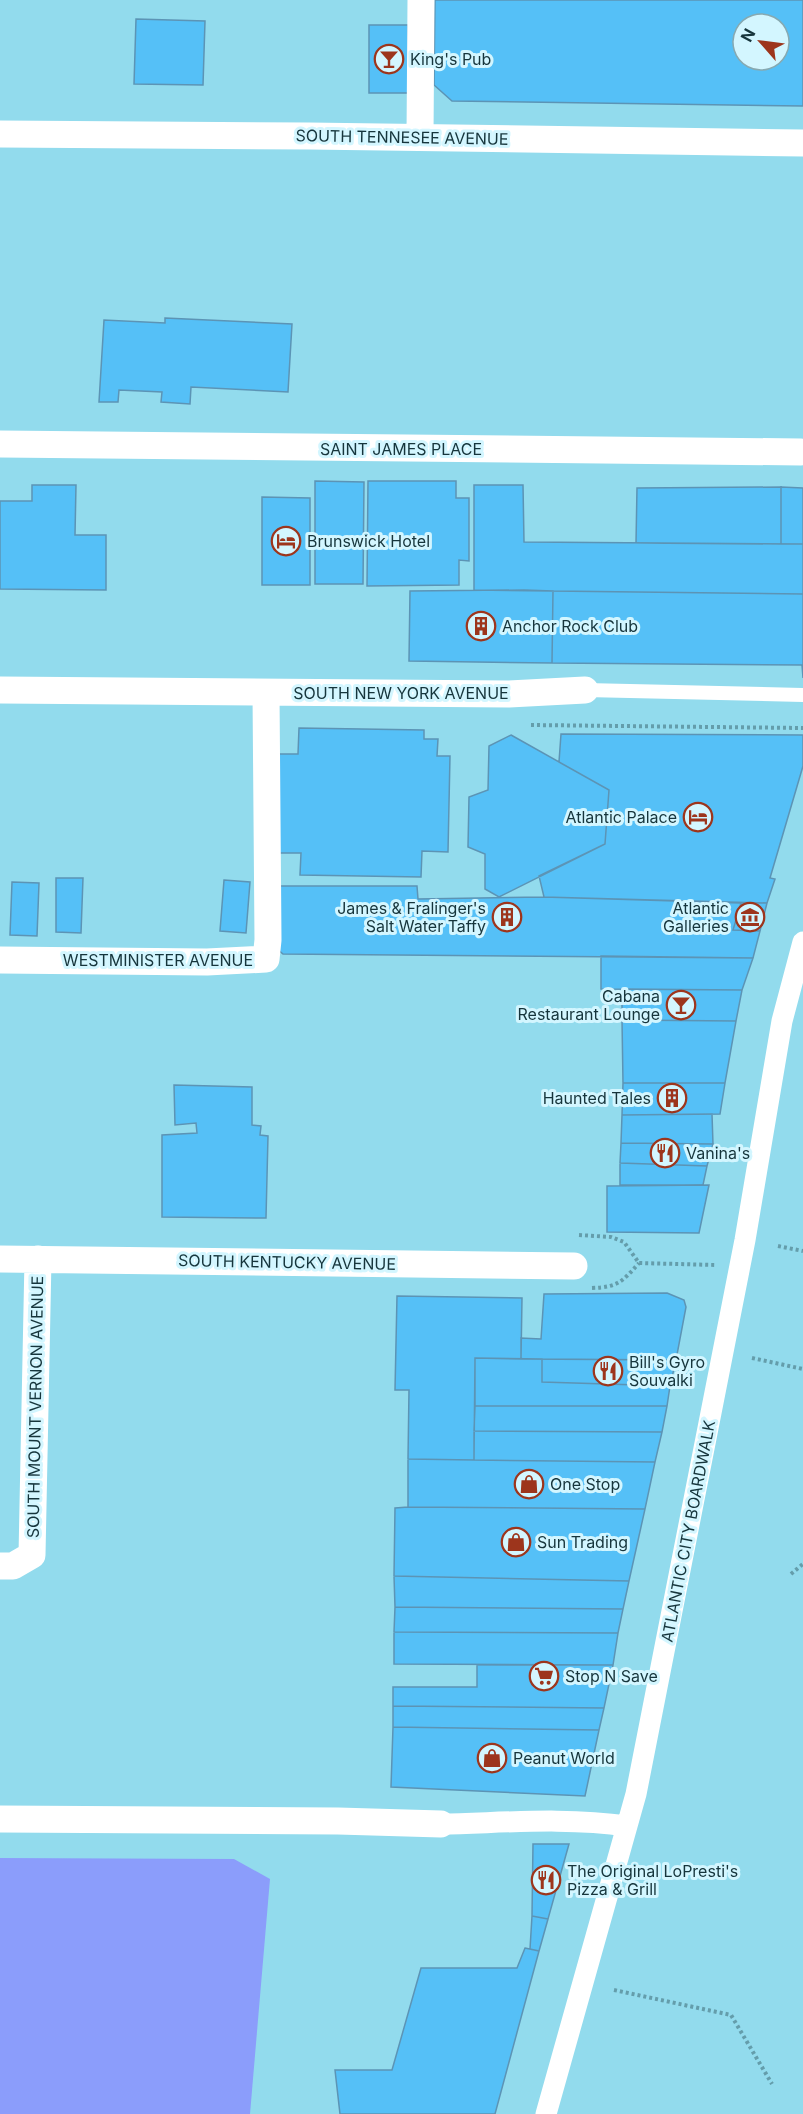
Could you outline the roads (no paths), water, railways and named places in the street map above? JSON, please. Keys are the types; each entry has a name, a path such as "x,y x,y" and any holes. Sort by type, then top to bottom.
{"street":[{"path":"420,137 421,0"},
{"name":"SOUTH TENNESEE AVENUE","path":"0,134 420,137 803,144"},
{"name":"SAINT JAMES PLACE","path":"0,444 801,452"},
{"name":"SOUTH NEW YORK AVENUE","path":"0,690 509,694 585,690"},
{"name":"WESTMINISTER AVENUE","path":"0,960 207,962 266,959 268,940 266,693"},
{"name":"ATLANTIC CITY BOARDWALK","path":"546,2114 636,1794 740,1265 782,1021 803,942"},
{"name":"SOUTH KENTUCKY AVENUE","path":"0,1259 574,1266"},
{"name":"SOUTH MOUNT VERNON AVENUE","path":"0,1566 13,1566 32,1555 38,1259"},
{"path":"0,1819 338,1821 441,1824 598,1821 627,1826"}],"lane":[{"name":"SOUTH NEW YORK AVENUE","path":"585,690 802,695"}],"place":[{"name":"King's Pub","path":"389,59"},
{"name":"Brunswick Hotel","path":"286,541"},
{"name":"Anchor Rock Club","path":"481,626"},
{"name":"Atlantic Palace","path":"698,817"},
{"name":"James & Fralinger's Salt Water Taffy","path":"507,917"},
{"name":"Atlantic Galleries","path":"750,917"},
{"name":"Cabana Restaurant Lounge","path":"681,1005"},
{"name":"Haunted Tales","path":"672,1098"},
{"name":"Vanina's","path":"665,1153"},
{"name":"Bill's Gyro Souvalki","path":"608,1371"},
{"name":"One Stop","path":"529,1484"},
{"name":"Sun Trading","path":"516,1542"},
{"name":"Stop N Save","path":"544,1676"},
{"name":"Peanut World","path":"492,1758"},
{"name":"The Original LoPresti's Pizza & Grill","path":"546,1880"}]}
